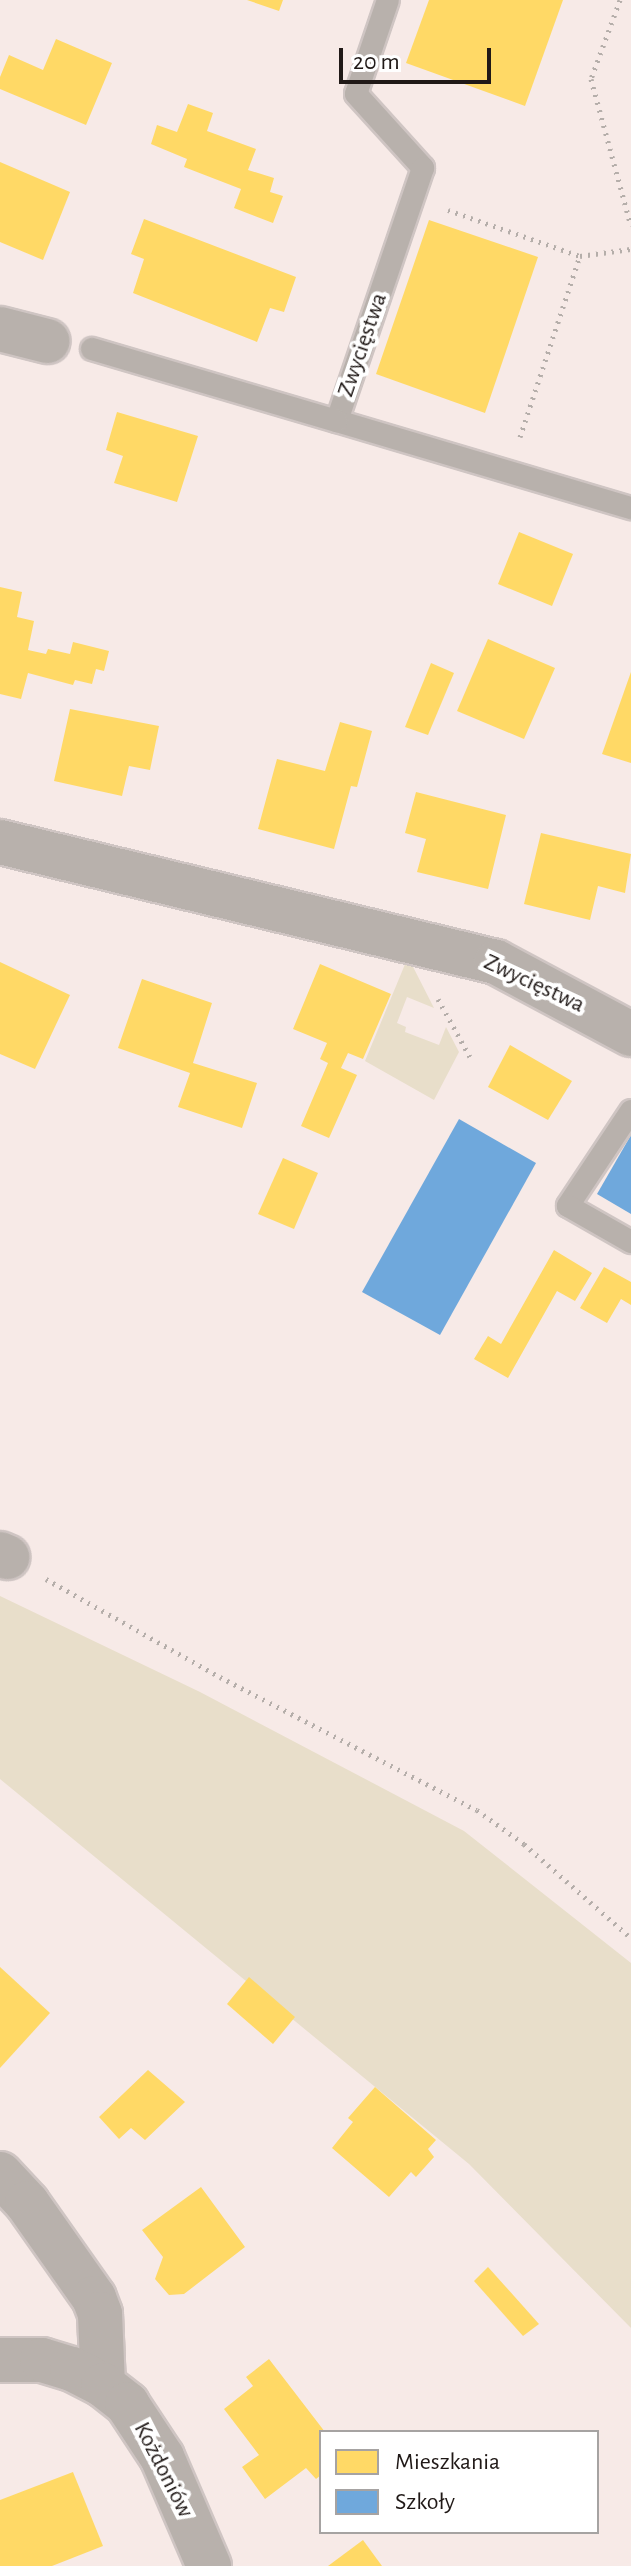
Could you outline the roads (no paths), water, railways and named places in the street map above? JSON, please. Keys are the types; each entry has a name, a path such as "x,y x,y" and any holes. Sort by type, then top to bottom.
{"street":[{"path":"0,329 47,341"},
{"name":"Zwycięstwa","path":"0,842 496,962 621,1019"},
{"path":"0,2174 51,2234 94,2298 100,2314 103,2385"},
{"name":"Kożdoniów","path":"0,2360 42,2360 103,2385 127,2404 147,2431 209,2566"}],"lane":[{"name":"Zwycięstwa","path":"388,0 356,94 423,168 337,421 631,508"},
{"path":"92,349 337,421"},
{"path":"631,1111 568,1206 631,1242"}]}
